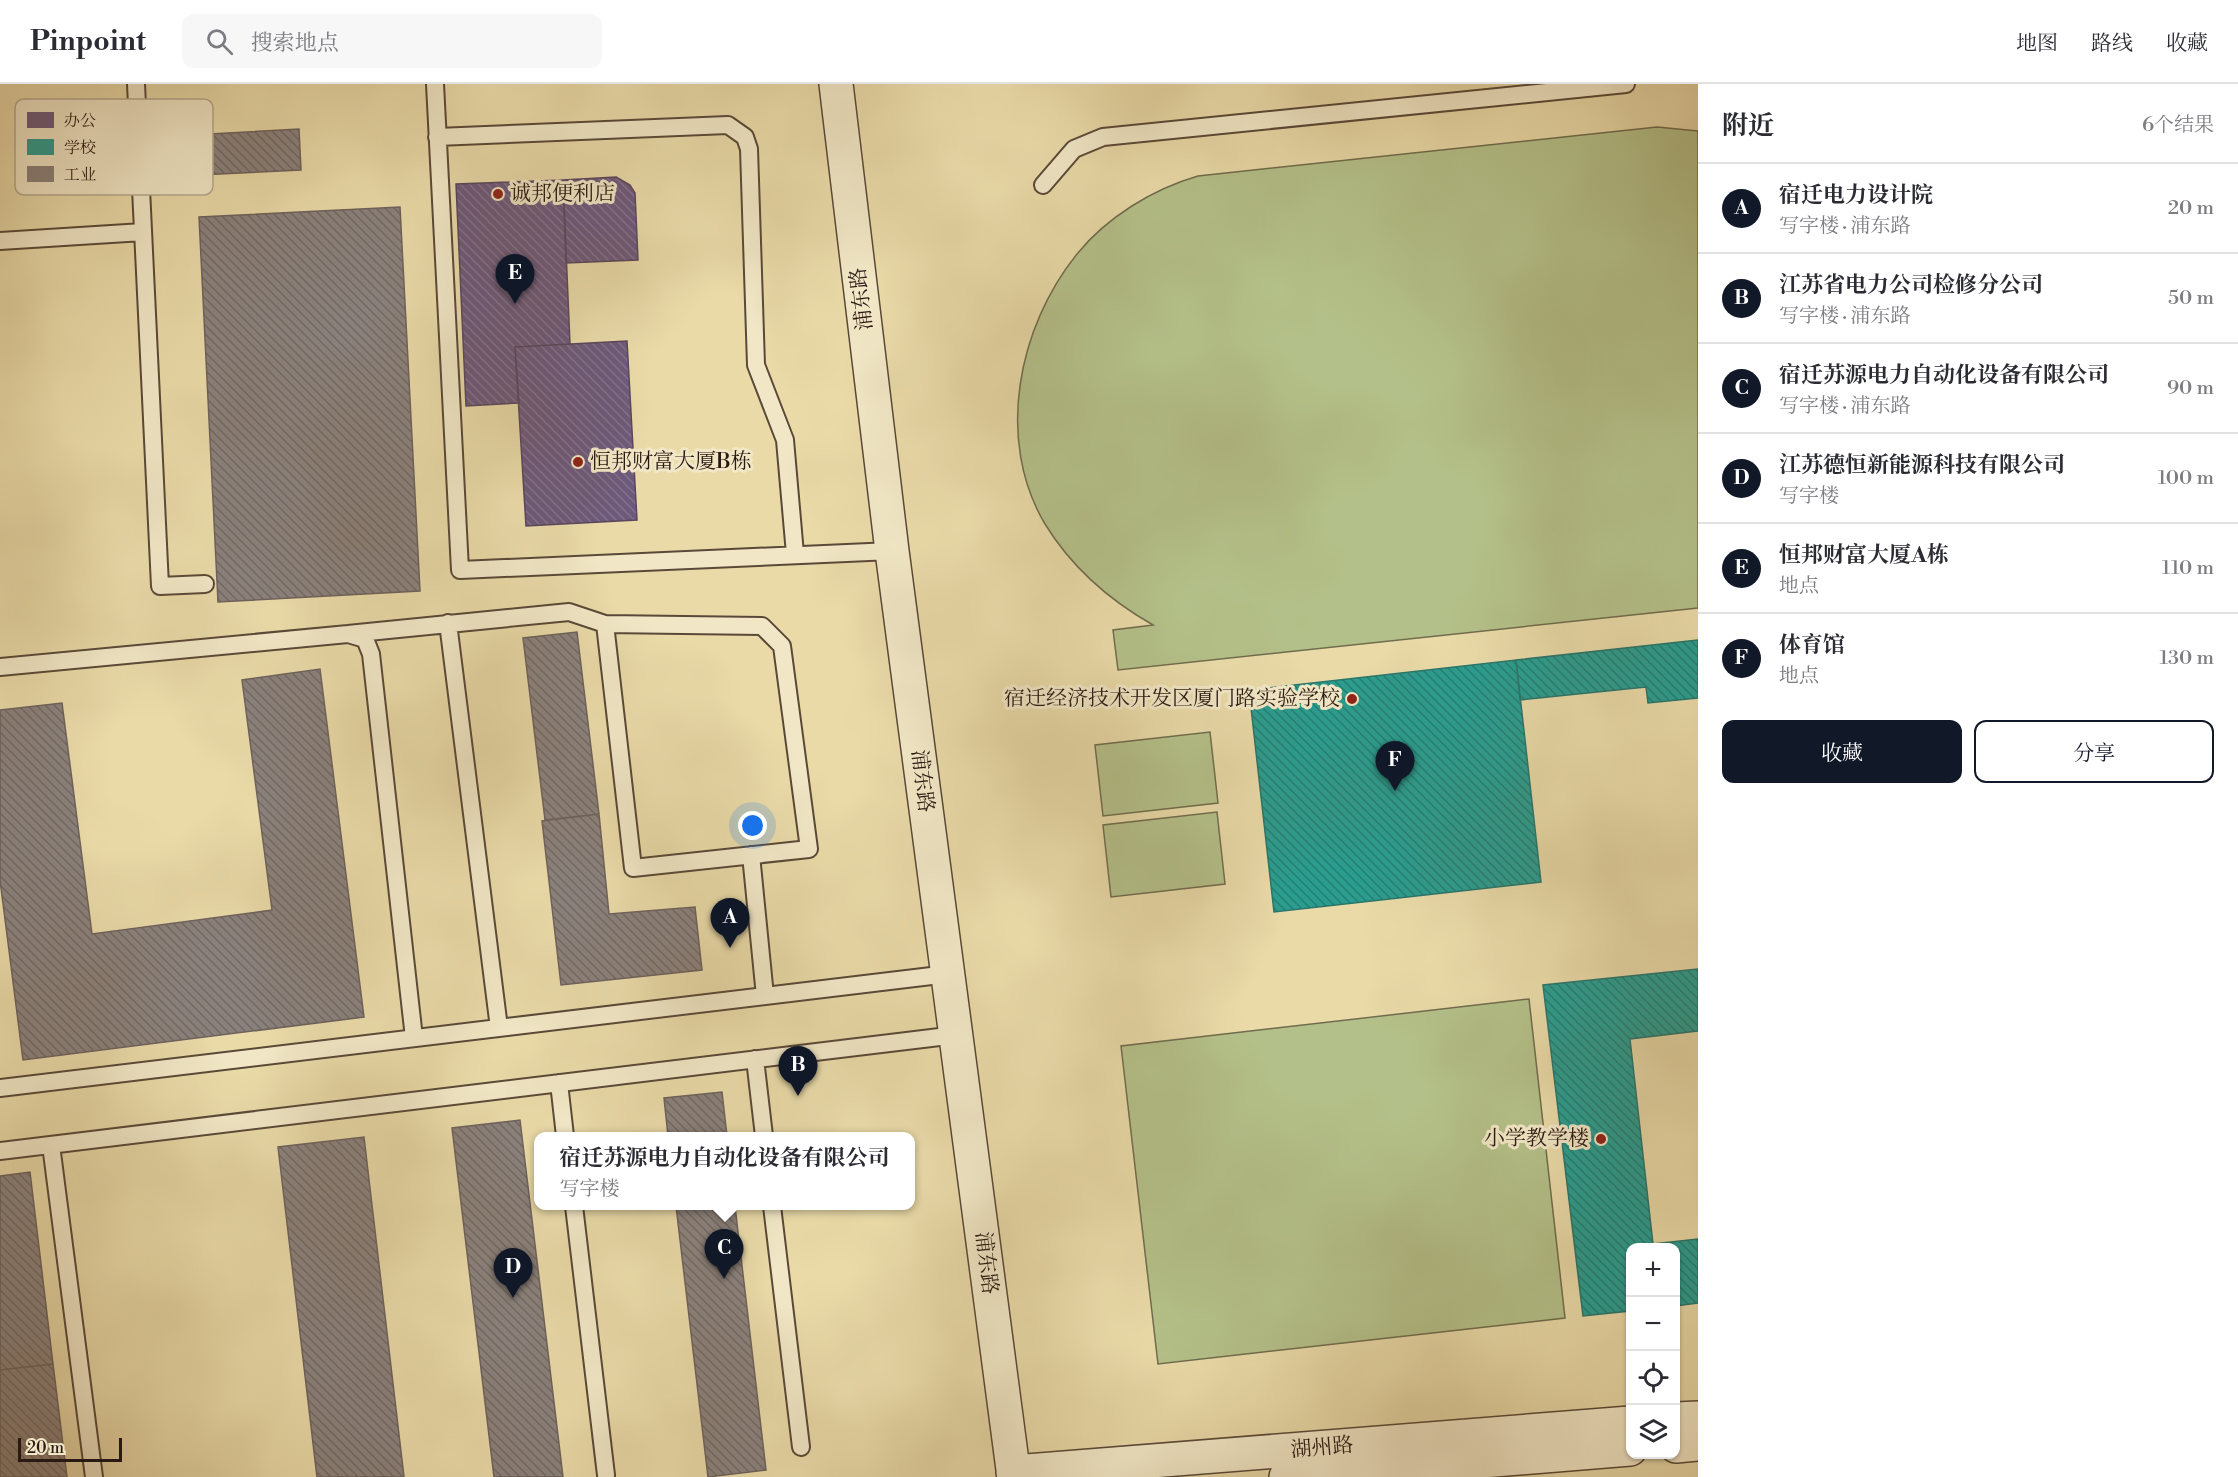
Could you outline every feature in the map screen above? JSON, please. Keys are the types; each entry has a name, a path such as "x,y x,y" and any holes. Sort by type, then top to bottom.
{"street":[{"name":"浦东路","path":"836,84 892,551 1013,1474"},
{"path":"1680,1419 1698,1418"},
{"name":"湖州路","path":"1013,1474 1626,1423"},
{"path":"1680,1446 1698,1444"},
{"name":"湖州路","path":"1286,1477 1626,1449"}],"lane":[{"path":"136,84 137,99"},
{"path":"435,84 460,570 892,551"},
{"path":"1043,185 1074,149 1103,137 1626,84"},
{"path":"437,137 728,125 746,137 749,149 756,365 785,440 795,554"},
{"path":"141,195 160,586 205,584"},
{"path":"0,240 143,232"},
{"path":"0,667 569,612 605,624 762,626 782,646 809,849 633,868 605,624"},
{"path":"448,623 499,1028"},
{"path":"348,634 365,639 371,654 414,1038"},
{"path":"751,855 765,996"},
{"path":"0,1088 948,974"},
{"path":"0,1151 956,1035"},
{"path":"755,1059 763,1132"},
{"path":"559,1083 564,1132"},
{"path":"51,1145 94,1477"},
{"path":"574,1210 606,1475"},
{"path":"772,1210 801,1447"}],"green space":[{"path":"1657,127 1698,131 1698,608 1118,670 1113,630 1153,625 1121,605 1079,569 1045,524 1030,491 1021,457 1018,421 1020,385 1028,349 1040,315 1057,283 1089,241 1102,228 1132,206 1164,188 1198,176"},
{"path":"1210,732 1218,803 1103,816 1095,745"},
{"path":"1217,812 1225,884 1111,897 1103,825"},
{"path":"1529,999 1565,1318 1158,1364 1121,1046"}],"building: 办公":[{"path":"616,177 630,185 635,193 638,260 566,263 563,180"},
{"path":"563,180 570,344 515,347 519,403 466,406 456,184"},
{"name":"恒邦财富大厦B栋","path":"627,341 637,520 526,526 515,347"}],"building: 学校":[{"path":"1698,640 1698,698 1648,703 1646,687 1520,700 1516,660"},
{"path":"1516,660 1541,882 1274,912 1249,690"},
{"name":"小学教学楼","path":"1698,969 1698,1031 1630,1039 1653,1243 1626,1243 1626,1311 1583,1316 1543,985"},
{"name":"小学教学楼","path":"1698,1239 1698,1303 1680,1305 1680,1243 1662,1243"}],"building: 工业":[{"path":"299,129 301,170 213,174 213,134"},
{"path":"400,207 420,591 218,602 199,217"},
{"path":"577,632 599,814 545,820 523,638"},
{"path":"320,669 364,1017 23,1060 0,880 0,710 62,703 92,934 272,910 242,680"},
{"path":"599,814 609,914 695,907 702,970 561,985 542,821"},
{"path":"722,1092 727,1132 668,1132 664,1098"},
{"path":"520,1120 563,1477 494,1477 452,1128"},
{"path":"364,1137 404,1477 317,1477 278,1147"},
{"path":"30,1172 53,1364 0,1370 0,1176"},
{"path":"676,1210 735,1210 766,1470 708,1477"},
{"path":"53,1364 67,1477 0,1477 0,1370"}],"place":[{"name":"诚邦便利店","path":"498,194"},
{"name":"恒邦财富大厦A栋","path":"515,304"},
{"name":"恒邦财富大厦B栋","path":"578,462"},
{"name":"宿迁经济技术开发区厦门路实验学校","path":"1352,699"},
{"name":"体育馆","path":"1395,791"},
{"name":"宿迁电力设计院","path":"730,948"},
{"name":"江苏省电力公司检修分公司","path":"798,1096"},
{"name":"小学教学楼","path":"1601,1139"},
{"name":"宿迁苏源电力自动化设备有限公司","path":"724,1279"},
{"name":"江苏德恒新能源科技有限公司","path":"513,1298"}]}
